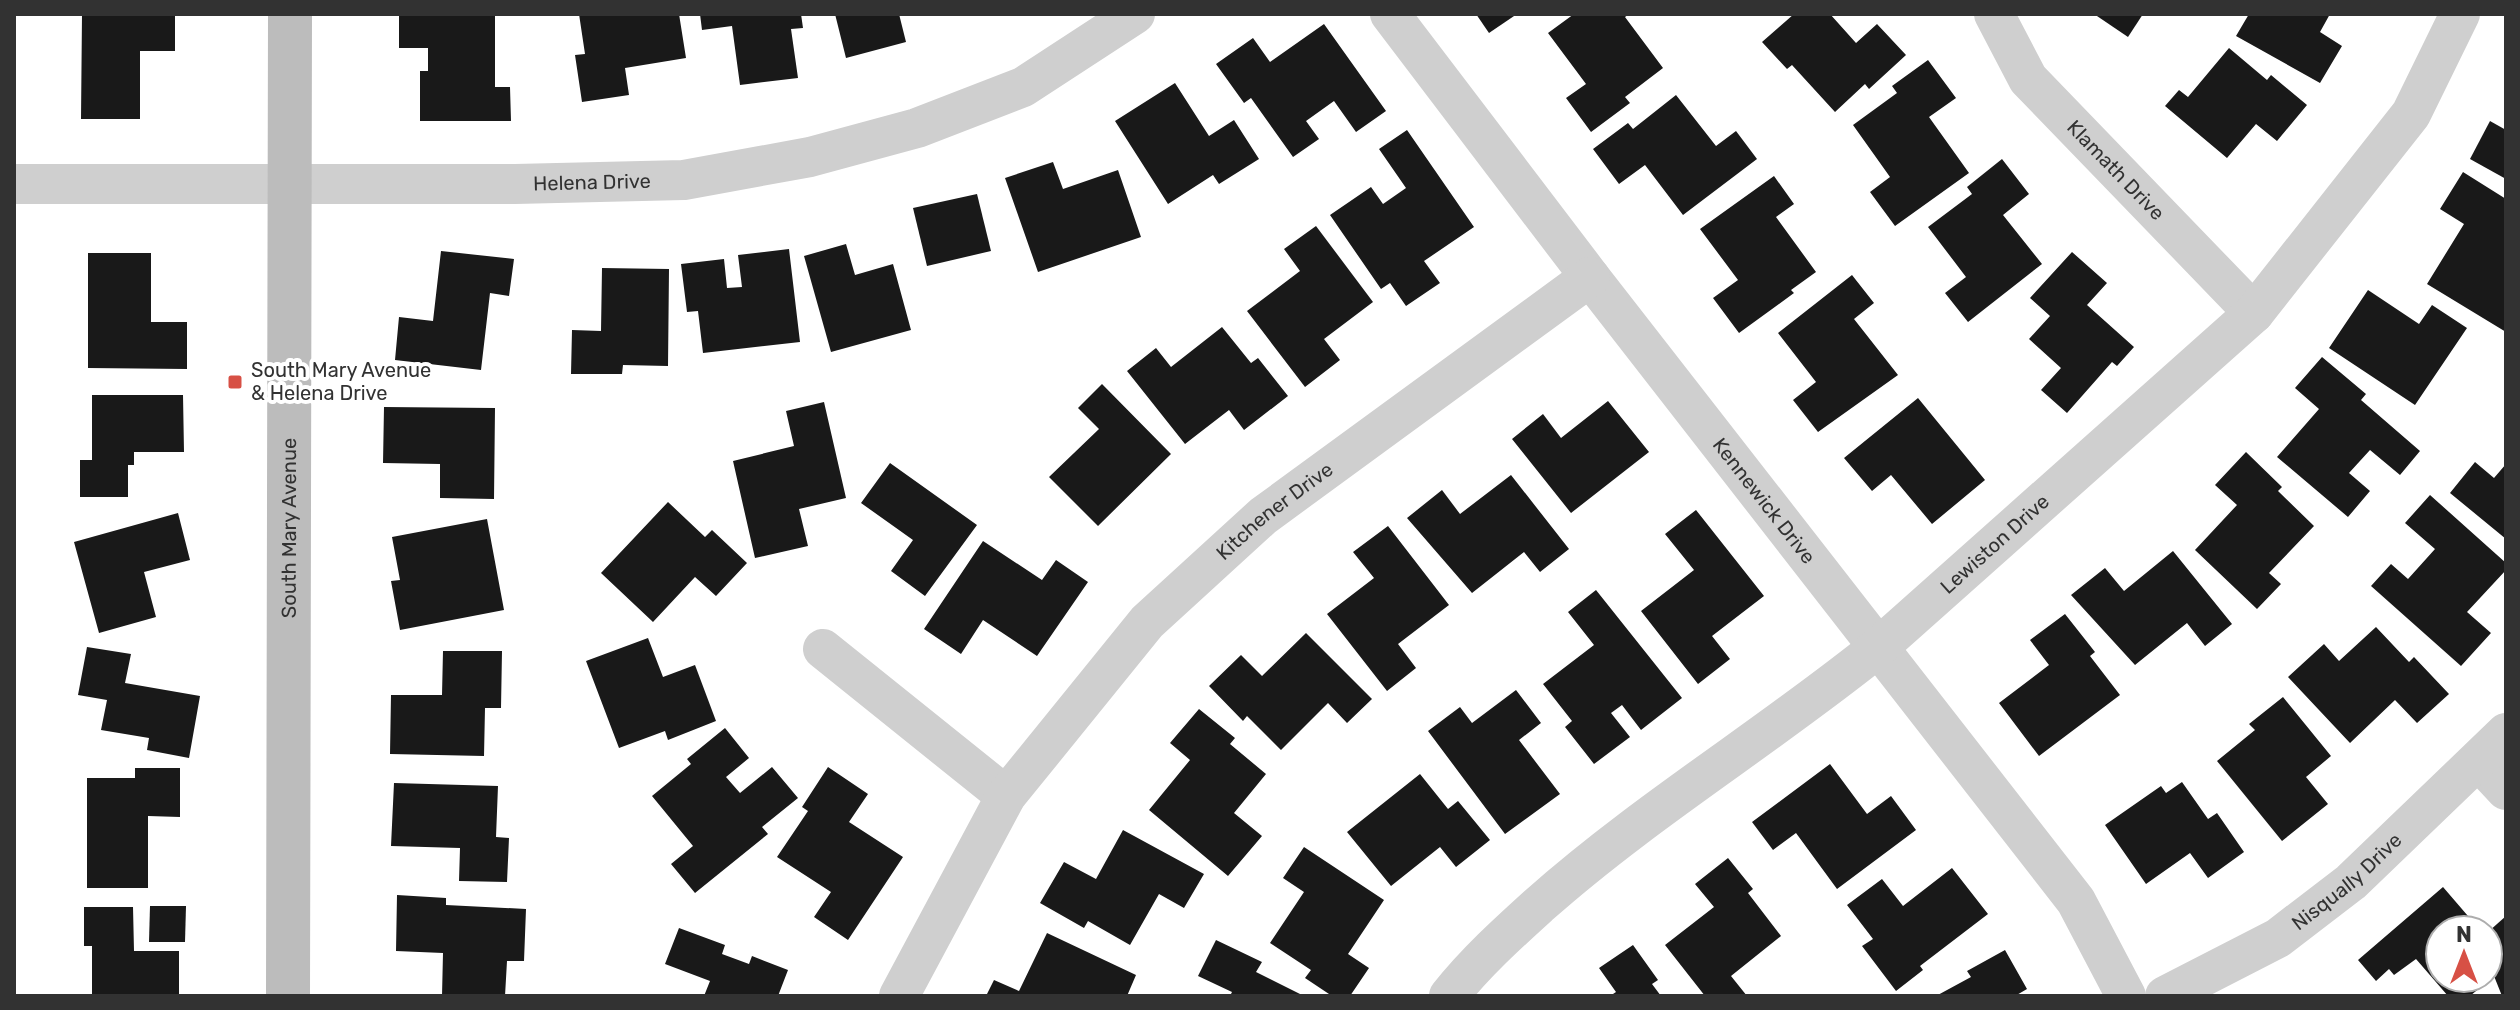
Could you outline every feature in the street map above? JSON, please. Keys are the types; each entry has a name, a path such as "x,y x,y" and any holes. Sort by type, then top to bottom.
{"main road":[{"name":"South Mary Avenue","path":"288,996 290,14"}],"street":[{"name":"Helena Drive","path":"14,184 586,184 684,180 810,157 917,128 1023,87 1135,14"},
{"name":"Kennewick Drive","path":"1390,14 1590,277 2076,901 2126,996"},
{"name":"Klamath Drive","path":"1994,14 2028,79 2254,313"},
{"name":"Lewiston Drive","path":"1449,996 1474,964 1591,860 1830,687 1880,646 2254,313 2411,114 2460,14"},
{"name":"Kitchener Drive","path":"899,996 1006,796 1147,622 1263,516 1590,277"},
{"path":"823,649 1006,796"},
{"path":"2493,747 2506,790"},
{"name":"Nisqually Drive","path":"2165,996 2278,938 2351,882 2493,747"}],"building":[{"path":"82,14 175,14 175,51 140,51 140,119 81,119"},
{"path":"399,14 495,14 495,87 510,87 511,121 420,121 420,71 428,71 428,48 399,48"},
{"path":"579,14 679,14 686,58 625,68 629,95 582,102 575,55 585,54"},
{"path":"700,14 801,14 803,28 791,29 798,78 740,85 732,26 702,30"},
{"path":"835,14 899,14 906,42 846,58"},
{"path":"1476,14 1517,14 1489,33"},
{"path":"1574,14 1629,14 1625,17 1663,68 1625,97 1630,103 1591,132 1566,98 1586,84 1548,33"},
{"path":"1794,14 1830,14 1856,43 1877,24 1906,55 1869,89 1865,84 1835,112 1792,65 1787,69 1762,42"},
{"path":"2094,14 2143,14 2128,37"},
{"path":"2249,14 2330,14 2320,32 2342,46 2320,83 2236,36"},
{"path":"1324,24 1386,111 1356,132 1334,101 1306,121 1319,139 1293,157 1251,98 1244,103 1216,64 1253,38 1270,62"},
{"path":"2229,48 2267,80 2271,75 2307,105 2277,141 2256,124 2227,158 2165,106 2179,90 2188,97"},
{"path":"1928,60 1956,98 1929,117 1969,173 1895,226 1870,192 1890,177 1853,125 1897,93 1892,86"},
{"path":"1175,83 1209,136 1234,120 1259,159 1219,184 1213,175 1168,204 1115,121"},
{"path":"1676,95 1716,146 1736,131 1757,159 1683,215 1645,165 1619,184 1593,149 1628,123 1633,129"},
{"path":"2490,121 2506,130 2506,179 2470,159"},
{"path":"1407,130 1474,227 1424,261 1440,283 1406,306 1390,283 1381,289 1330,215 1371,187 1383,204 1406,188 1379,149"},
{"path":"2002,159 2029,194 2003,215 2042,264 1968,322 1945,293 1966,277 1928,227 1972,194 1967,187"},
{"path":"1053,162 1063,189 1118,170 1141,237 1038,272 1005,178"},
{"path":"2463,172 2506,199 2506,332 2427,284 2464,224 2440,209"},
{"path":"1774,176 1794,204 1776,217 1816,272 1791,290 1794,293 1739,333 1713,298 1738,280 1700,229"},
{"path":"977,194 991,251 927,266 913,208"},
{"path":"1316,226 1373,302 1324,339 1340,360 1305,387 1247,311 1300,271 1284,249"},
{"path":"846,244 855,275 893,264 911,330 831,352 804,256"},
{"path":"789,249 800,342 703,353 698,311 687,312 681,264 724,259 727,288 742,287 738,255"},
{"path":"441,251 514,259 509,296 490,293 481,370 395,360 399,317 433,321"},
{"path":"2072,252 2107,283 2087,305 2134,347 2117,366 2112,362 2067,413 2041,390 2061,368 2029,339 2050,316 2030,298"},
{"path":"88,253 151,253 151,322 187,322 187,369 88,368"},
{"path":"602,268 669,269 668,366 623,365 622,374 571,374 572,330 601,331"},
{"path":"1852,275 1874,303 1854,319 1898,375 1818,432 1793,400 1816,382 1778,333"},
{"path":"2368,290 2419,324 2432,305 2467,328 2415,405 2329,348"},
{"path":"1222,327 1251,363 1258,358 1288,396 1244,430 1229,410 1185,444 1127,371 1156,348 1171,367"},
{"path":"2322,357 2366,394 2361,400 2420,451 2400,475 2370,450 2349,473 2370,491 2348,517 2277,457 2319,409 2295,388"},
{"path":"1102,384 1171,454 1098,526 1049,477 1099,429 1078,408"},
{"path":"92,395 183,395 184,452 134,452 134,465 128,465 128,497 80,497 80,460 92,460"},
{"path":"1918,398 1985,480 1932,524 1891,475 1872,491 1844,458"},
{"path":"1608,401 1649,452 1571,513 1512,439 1543,414 1561,438"},
{"path":"824,402 846,498 799,509 808,546 755,558 733,461 794,446 786,411"},
{"path":"384,407 495,408 494,499 440,498 440,464 383,463"},
{"path":"2246,452 2282,487 2278,491 2314,526 2269,573 2281,584 2257,609 2195,550 2237,505 2215,485"},
{"path":"2475,462 2494,478 2506,464 2506,539 2450,493"},
{"path":"890,463 977,525 925,596 891,571 913,540 861,503"},
{"path":"1511,475 1569,549 1540,572 1524,552 1472,593 1407,518 1442,490 1460,514"},
{"path":"2430,495 2506,563 2506,570 2467,612 2491,633 2461,666 2371,586 2391,564 2408,579 2435,549 2405,523"},
{"path":"668,502 705,537 712,530 747,563 716,596 695,577 653,622 601,573"},
{"path":"1696,510 1764,596 1712,636 1730,659 1698,684 1641,611 1694,570 1665,534"},
{"path":"178,513 190,560 144,572 156,617 99,633 74,542"},
{"path":"487,519 504,610 400,630 391,581 400,580 392,537"},
{"path":"1388,526 1449,605 1398,644 1416,668 1387,691 1327,614 1374,578 1353,552"},
{"path":"983,541 1042,580 1056,560 1088,582 1037,656 983,620 961,654 924,629"},
{"path":"2173,551 2232,624 2205,646 2187,623 2135,665 2071,595 2105,568 2124,591"},
{"path":"1596,590 1682,698 1641,730 1622,705 1611,713 1630,737 1594,764 1565,727 1572,721 1543,684 1594,645 1568,612"},
{"path":"2065,614 2095,652 2090,656 2120,695 2039,756 1999,703 2049,665 2030,640"},
{"path":"2376,627 2409,662 2414,657 2449,694 2417,723 2395,700 2350,743 2288,677 2324,644 2339,661"},
{"path":"1306,633 1372,699 1347,723 1328,703 1281,750 1247,716 1243,721 1209,686 1241,655 1262,676"},
{"path":"648,638 663,677 695,665 716,721 668,740 665,731 619,748 586,661"},
{"path":"87,647 131,654 125,683 200,696 189,758 147,750 149,738 101,730 107,700 78,695"},
{"path":"443,651 502,651 501,708 485,708 484,756 390,754 391,695 442,695"},
{"path":"1516,690 1541,723 1519,740 1560,794 1505,834 1428,731 1460,707 1472,723"},
{"path":"2283,697 2331,756 2306,777 2328,804 2282,841 2217,761 2255,730 2249,724"},
{"path":"1199,709 1235,738 1230,744 1266,774 1234,813 1262,836 1228,876 1149,810 1190,760 1170,743"},
{"path":"725,728 749,758 726,777 740,793 772,767 798,798 762,827 768,834 695,893 671,864 693,846 652,796 691,764 687,759"},
{"path":"1830,764 1867,814 1891,796 1916,830 1837,889 1796,833 1773,850 1752,822"},
{"path":"828,767 868,794 849,822 903,857 848,940 814,917 831,892 777,857 808,811 802,807"},
{"path":"135,768 180,768 180,817 148,816 148,888 87,888 87,778 135,778"},
{"path":"1420,774 1448,809 1458,801 1490,840 1456,867 1440,847 1391,886 1347,832"},
{"path":"2182,782 2208,819 2217,813 2244,852 2208,878 2190,853 2146,884 2105,825 2161,786 2166,793"},
{"path":"394,783 498,786 496,837 509,838 507,882 459,881 460,848 391,846"},
{"path":"1123,830 1204,874 1184,908 1159,894 1130,945 1088,921 1084,928 1040,903 1064,862 1096,879"},
{"path":"1304,847 1384,900 1348,954 1369,968 1350,996 1332,996 1305,978 1311,970 1270,943 1304,892 1283,878"},
{"path":"1728,858 1753,889 1748,893 1781,936 1731,976 1747,996 1705,996 1665,945 1714,907 1695,884"},
{"path":"1952,868 1988,914 1920,966 1923,970 1896,991 1862,946 1873,939 1847,905 1882,879 1903,906"},
{"path":"2443,887 2466,914 2424,914 2424,968 2416,959 2394,975 2389,969 2376,981 2358,960"},
{"path":"397,895 446,898 446,905 526,909 524,961 507,961 505,996 442,996 443,953 396,951"},
{"path":"150,906 186,906 185,942 149,942"},
{"path":"84,907 133,907 134,951 179,951 179,996 92,996 92,946 84,946"},
{"path":"2506,916 2506,996 2502,996 2504,918"},
{"path":"679,928 725,945 722,954 749,964 752,956 788,970 778,996 704,996 710,981 665,964"},
{"path":"1047,933 1136,975 1127,996 986,996 994,980 1019,991"},
{"path":"1216,940 1262,962 1256,972 1304,996 1230,996 1232,992 1198,976"},
{"path":"1633,945 1658,980 1652,984 1661,996 1610,996 1616,992 1599,968"},
{"path":"2005,950 2027,989 2015,996 1936,996 1971,977 1967,971"},
{"path":"2446,994 2472,994 2470,996"}],"place":[{"name":"South Mary Avenue & Helena Drive","path":"235,382"}]}
